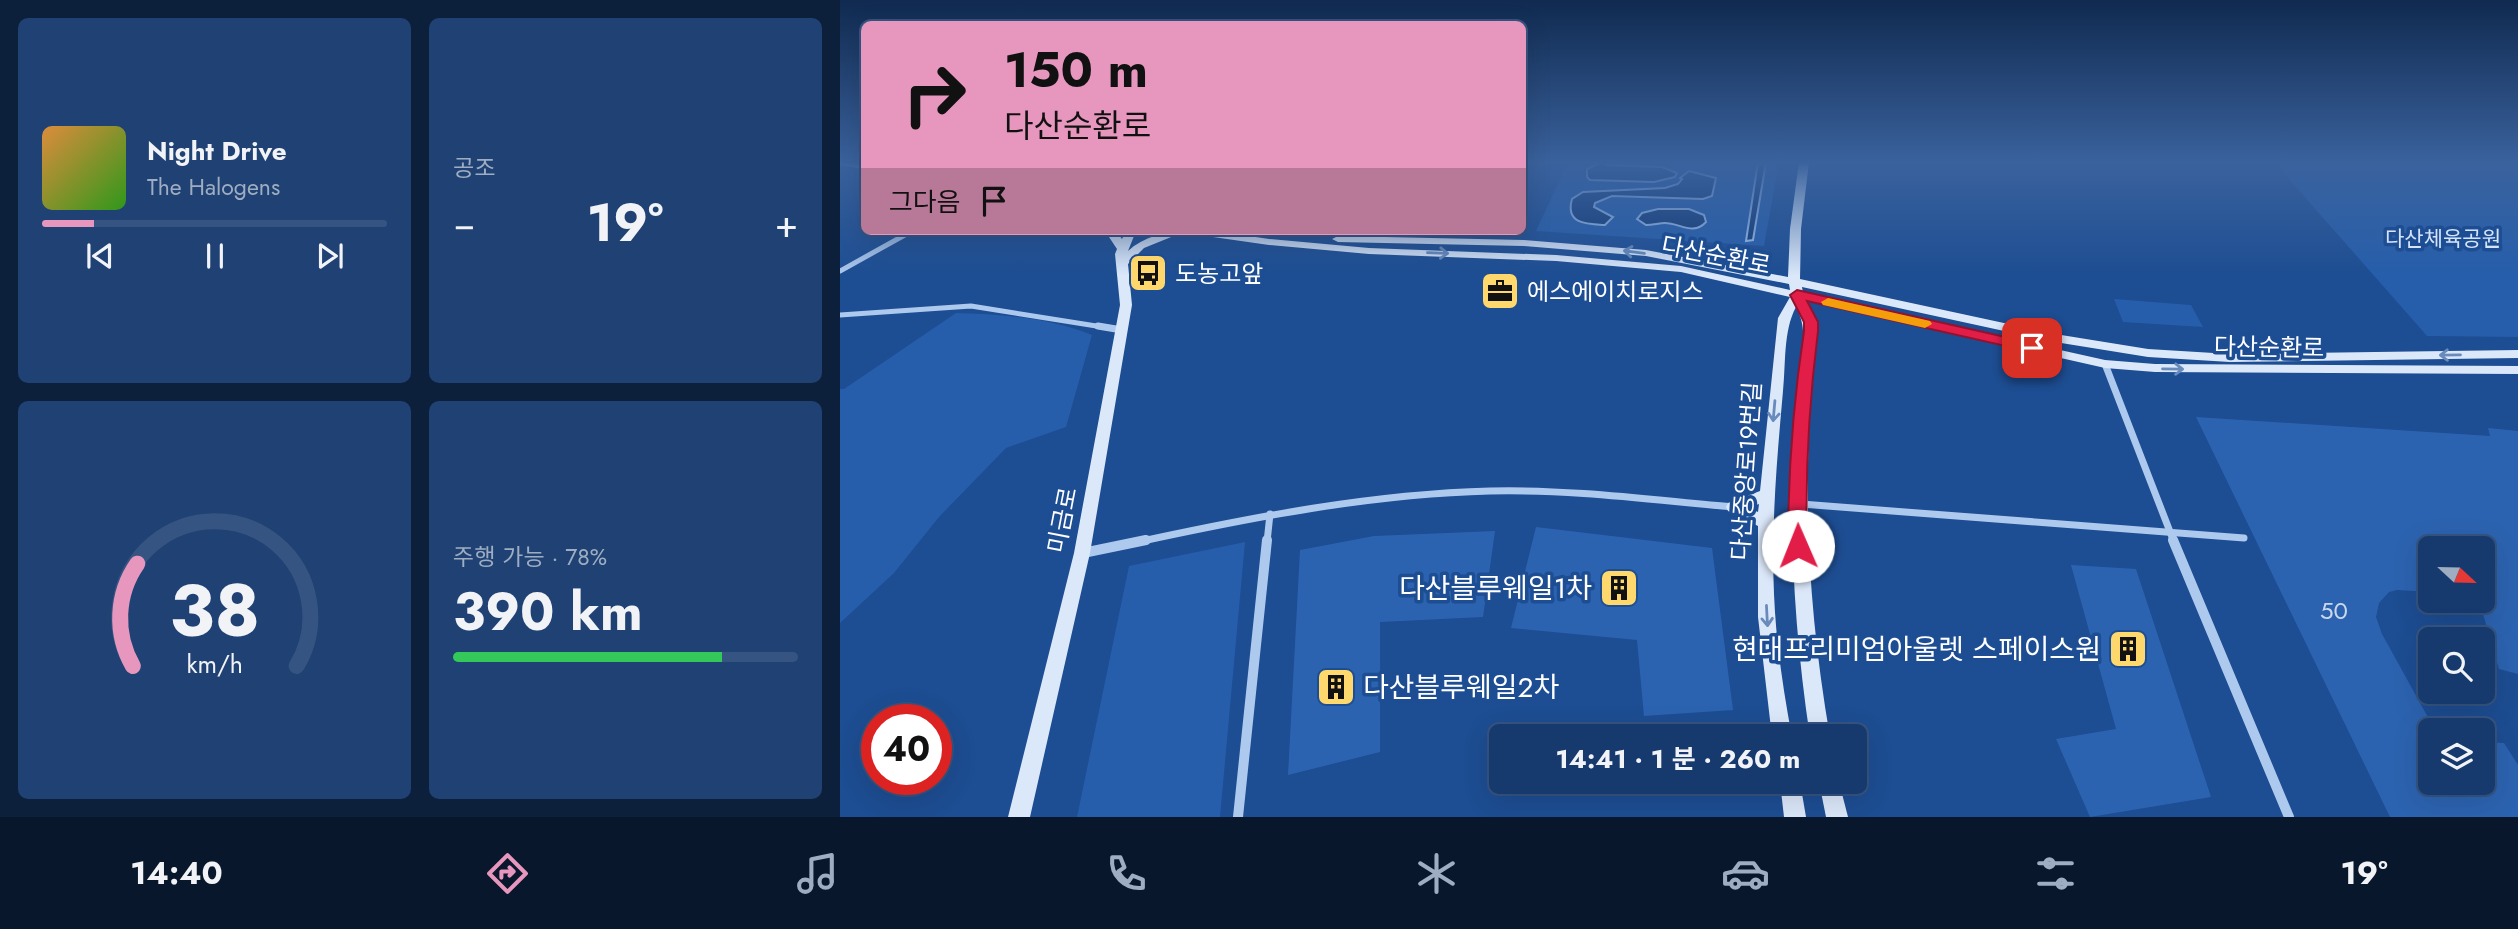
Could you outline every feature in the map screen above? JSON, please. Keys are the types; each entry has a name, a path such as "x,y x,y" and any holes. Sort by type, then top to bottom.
{"street":[{"name":"다산중앙로19번길","path":"1800,200 1795,257 1797,288 1811,322 1811,331 1802,393 1797,504 1803,617 1818,724"},
{"path":"840,271 905,235"},
{"path":"1112,235 1122,256"},
{"path":"1122,256 1130,235"},
{"path":"1122,256 1170,235"},
{"name":"다산순환로","path":"1220,235 1369,251 1556,258 1658,266 1797,288 2055,338 2148,353 2271,358 2518,354"},
{"name":"다산순환로","path":"1286,235 1333,239 1524,243 1602,248 1673,257 2105,364 2155,368 2518,370"},
{"name":"미금로","path":"1019,817 1082,553 1126,305 1122,256"},
{"name":"다산중앙로19번길","path":"1780,724 1766,620 1766,495 1784,318 1797,288"},
{"path":"840,315 971,306 1122,330"},
{"path":"2105,364 2170,532 2289,817"},
{"path":"1082,553 1270,514 1358,501 1461,492 1558,494 1734,507 1765,523"},
{"path":"1734,507 1766,495"},
{"path":"1797,504 2244,538"},
{"path":"1238,817 1270,514"},
{"path":"1792,794 1796,817"},
{"path":"1832,794 1838,817"}],"green space":[{"path":"1550,200 1772,200 1764,246 1536,231"},
{"name":"다산체육공원","path":"2308,200 2518,200 2518,337 2427,336"},
{"path":"2114,299 2191,305 2203,327 2123,322"},
{"path":"956,313 1025,318 1092,335 1066,427 1006,448 939,517 894,573 840,623 840,389 844,389"},
{"path":"1245,542 1220,817 1077,817 1129,566"}],"shaded area":[{"path":"1572,200 1602,200 1595,203 1594,207 1613,217 1605,225 1591,224 1574,218"},
{"path":"1752,200 1760,200 1753,240 1746,241"},
{"path":"1658,209 1689,209 1704,215 1706,222 1691,228 1665,223 1646,225 1637,219 1642,213"}],"building":[{"path":"2196,417 2490,436 2488,428 2518,431 2518,674 2499,669 2495,655 2495,627 2487,627 2483,613 2496,612 2496,536 2418,536 2418,591 2389,592 2379,603 2376,617 2418,704 2421,704 2428,718 2418,718 2418,795 2495,795 2495,743 2504,743 2518,765 2518,817 2390,817"},
{"name":"다산블루웨일1차","path":"1536,527 1712,548 1733,710 1644,716 1637,640 1511,628"},
{"name":"다산블루웨일2차","path":"1495,531 1483,617 1380,622 1380,752 1288,775 1300,550 1374,536"},
{"name":"현대프리미엄아울렛 스페이스원","path":"2071,565 2136,569 2211,797 2090,817 2056,739 2116,729"}],"slow traffic":[{"path":"1828,302 1925,324"}],"place":[{"name":"도농고앞","path":"1148,273"},
{"name":"에스에이치로지스","path":"1500,291"},
{"name":"다산블루웨일1차","path":"1619,588"},
{"name":"현대프리미엄아울렛 스페이스원","path":"2128,649"},
{"name":"다산블루웨일2차","path":"1336,687"}],"route":[{"path":"1798,546 1802,393 1811,322 1797,295 2032,348"}]}
